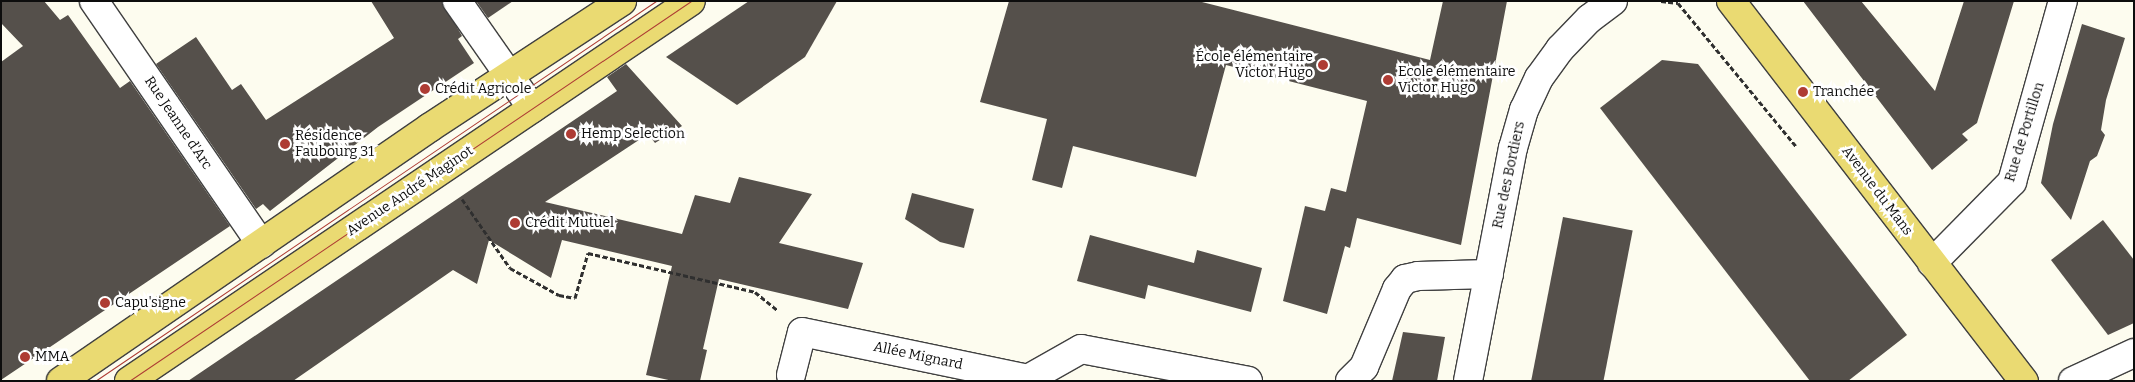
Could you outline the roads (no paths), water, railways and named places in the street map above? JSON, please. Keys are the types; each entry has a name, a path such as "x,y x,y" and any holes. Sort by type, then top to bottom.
{"main road":[{"path":"61,381 429,128 510,77 622,1"},
{"name":"Avenue André Maginot","path":"129,381 691,1"},
{"name":"Avenue du Mans","path":"1731,1 2024,381"}],"street":[{"name":"Rue Jeanne d'Arc","path":"94,1 261,244"},
{"path":"457,1 532,108"},
{"name":"Rue des Bordiers","path":"1468,381 1513,148 1524,110 1539,78 1560,49 1589,19 1613,1"},
{"name":"Rue de Portillon","path":"1932,264 1994,204 2012,182 2063,1"},
{"path":"1350,381 1364,367 1397,290 1405,279 1418,276 1488,274"},
{"name":"Allée Mignard","path":"792,375 802,332 1028,379 1081,349 1248,381"},
{"path":"2073,381 2134,353"}],"tram line":[{"path":"95,381 656,1"},
{"path":"129,381 691,1"}],"place":[{"name":"École élémentaire Victor Hugo","path":"1323,65"},
{"name":"Ecole élémentaire Victor Hugo","path":"1388,80"},
{"name":"Crédit Agricole","path":"425,89"},
{"name":"Tranchée","path":"1803,92"},
{"name":"Hemp Selection","path":"571,134"},
{"name":"Résidence Faubourg 31","path":"285,144"},
{"name":"Crédit Mutuel","path":"515,223"},
{"name":"Capu'signe","path":"105,303"},
{"name":"MMA","path":"25,357"}]}
